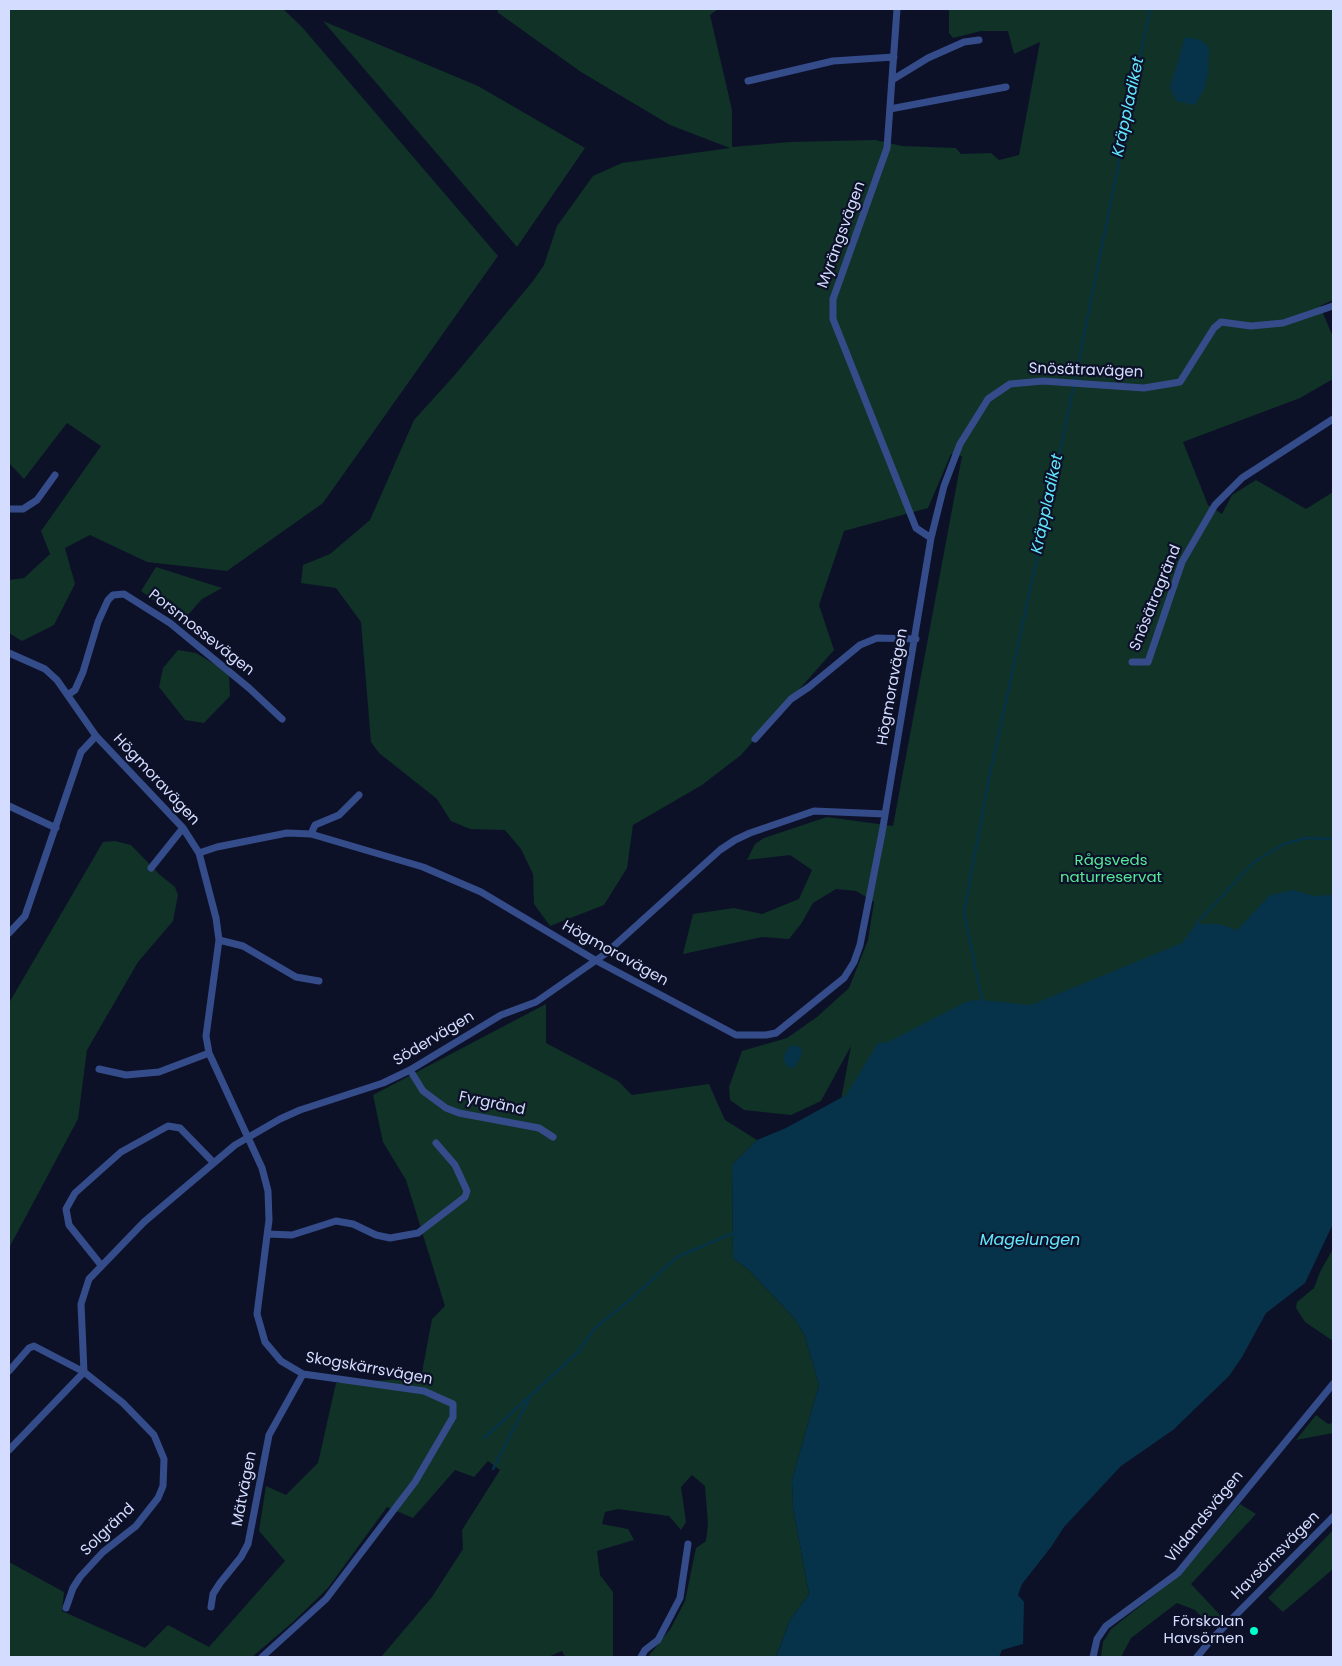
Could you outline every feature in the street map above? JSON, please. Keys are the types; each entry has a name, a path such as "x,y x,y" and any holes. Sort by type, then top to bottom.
{"street":[{"name":"Myrängsvägen","path":"897,9 888,148 833,299 833,319 916,528 931,538"},
{"path":"892,80 928,58 964,42 979,40"},
{"path":"748,81 824,63 894,57"},
{"path":"890,109 1006,87"},
{"name":"Snösätravägen","path":"931,538 944,486 960,444 988,399 1010,384 1043,381 1144,388 1180,382 1214,328 1221,322 1251,326 1283,323 1333,306"},
{"name":"Snösätragränd","path":"1132,662 1148,662 1182,562 1215,505 1242,478 1333,419"},
{"path":"9,509 23,509 38,500 54,475"},
{"name":"Högmoravägen","path":"9,653 46,670 69,694 96,736 183,828 199,853 217,846 279,834 311,834 423,867 481,892 595,960 736,1035 776,1033 844,978 854,962 860,945 916,639 931,538"},
{"name":"Porsmossevägen","path":"69,694 74,690 83,672 98,622 108,600 113,595 124,594 170,623 249,688 282,719"},
{"path":"755,739 792,699 825,676 860,645 883,638 916,639"},
{"path":"9,933 25,916 81,752 96,736"},
{"path":"311,834 315,825 339,815 359,794"},
{"path":"9,806 56,828"},
{"name":"Södervägen","path":"84,1372 81,1304 89,1280 101,1265 162,1206 213,1162 249,1137 300,1110 375,1086 410,1070 501,1015 536,1002 595,960 656,910 720,850 743,836 814,811 885,814"},
{"path":"151,868 183,828"},
{"name":"Skogskärrsvägen","path":"199,853 216,918 219,940 206,1036 209,1052 249,1137 262,1168 268,1191 268,1234 257,1314 265,1342 281,1361 303,1374 424,1391 453,1404 453,1417 415,1482 326,1599 262,1657"},
{"path":"219,940 243,946 296,977 319,981"},
{"path":"99,1068 126,1075 159,1072 209,1052"},
{"name":"Fyrgränd","path":"410,1070 424,1091 446,1108 459,1113 539,1128 554,1136"},
{"path":"101,1265 69,1225 66,1209 75,1193 121,1152 168,1126 180,1128 213,1162"},
{"path":"268,1234 292,1235 336,1221 353,1224 376,1235 390,1238 418,1232 465,1197 467,1191 453,1161 436,1143"},
{"path":"9,1371 29,1348 34,1346 84,1372 9,1450"},
{"name":"Solgränd","path":"66,1608 73,1588 80,1577 103,1552 136,1526 158,1498 165,1474 164,1459 154,1435 94,1378 84,1372"},
{"name":"Mätvägen","path":"211,1607 213,1594 241,1557 248,1544 269,1435 303,1374"},
{"name":"Vildandsvägen","path":"1093,1657 1097,1640 1106,1626 1178,1573 1333,1384"},
{"name":"Havsörnsvägen","path":"1198,1657 1210,1641 1333,1517"},
{"path":"641,1657 645,1650 658,1640 680,1598 688,1544"}],"green space":[{"path":"9,9 283,9 302,27 498,256 323,503 227,571 147,562 90,535 65,548 75,584 54,625 22,641 9,633 9,580 24,578 50,554 41,531 101,446 67,423 24,479 9,463"},
{"name":"Rågsveds naturreservat","path":"499,9 718,9 710,15 732,110 732,147 790,142 875,140 902,146 956,148 961,154 991,153 999,160 1019,155 1040,42 1014,54 1008,31 981,31 953,38 949,33 949,9 1333,9 1333,300 1320,306 1333,337 1333,379 1300,398 1183,442 1208,505 1222,514 1232,495 1256,480 1306,509 1333,492 1333,1051 838,1116 851,1046 821,1101 791,1115 744,1110 730,1100 729,1087 742,1051 787,1038 817,1017 849,988 868,940 874,902 856,891 836,889 813,903 801,924 789,939 762,937 683,954 693,914 734,908 762,914 799,899 812,870 790,855 747,860 755,844 764,838 827,817 893,826 962,456 951,454 928,508 844,531 819,605 834,650 741,755 702,785 633,825 627,868 604,905 550,926 534,904 533,874 521,849 505,830 470,829 451,821 437,799 379,753 371,742 361,622 336,588 301,583 303,565 330,554 370,520 414,420 453,377 533,281 544,265 557,226 593,176 622,163 730,148 670,125 581,72 497,12"},
{"path":"323,21 478,86 585,148 517,247"},
{"path":"156,567 222,588 202,599 186,617 177,617 141,591"},
{"path":"178,650 196,653 229,673 230,696 204,723 185,720 159,687 163,668"},
{"path":"115,841 131,845 159,874 175,887 178,895 173,921 138,962 87,1050 78,1119 9,1248 9,1003 103,842"},
{"path":"546,1004 546,1043 618,1081 632,1095 709,1084 725,1120 757,1140 732,1165 733,1258 749,1270 795,1319 805,1336 819,1385 792,1480 793,1508 809,1594 790,1620 776,1657 648,1657 671,1628 685,1601 696,1548 706,1541 708,1524 705,1486 692,1475 681,1487 686,1522 681,1530 669,1516 618,1509 605,1512 602,1524 628,1529 634,1540 597,1551 600,1575 613,1592 613,1657 565,1657 562,1651 548,1657 381,1657 432,1597 463,1549 462,1530 500,1470 488,1461 474,1477 455,1470 413,1518 387,1507 328,1588 293,1622 252,1657 9,1657 9,1562 64,1592 62,1611 145,1648 168,1625 209,1647 285,1561 259,1531 266,1486 286,1495 318,1463 336,1383 421,1378 432,1319 445,1306 406,1180 383,1142 373,1095"},
{"path":"1333,1249 1333,1341 1305,1322 1296,1308 1297,1302 1314,1288 1320,1272"},
{"path":"1316,1415 1328,1424 1333,1423 1333,1433 1296,1440"},
{"path":"1240,1504 1256,1514 1191,1584 1223,1618 1213,1628 1195,1610 1177,1603 1131,1638 1121,1657 1101,1657 1103,1642 1111,1629 1181,1574"},
{"path":"1333,1530 1333,1569 1283,1612 1268,1598"}],"water":[{"path":"1185,37 1201,40 1209,48 1205,88 1195,105 1176,101 1170,87"},
{"name":"Magelungen","path":"1293,890 1314,896 1333,895 1333,1224 1305,1283 1266,1313 1242,1357 1229,1376 1173,1430 1121,1466 1064,1527 1022,1584 1018,1595 1024,1602 1023,1644 1002,1650 999,1657 776,1657 790,1620 809,1594 793,1508 792,1480 819,1385 805,1336 795,1319 749,1270 733,1258 732,1165 757,1140 786,1128 846,1095 878,1043 888,1042 968,1001 982,1000 1031,1005 1182,943 1196,924 1219,924 1237,930 1270,895"},
{"path":"796,1045 801,1049 802,1054 795,1067 788,1068 784,1061 785,1053 789,1047"}],"waterway":[{"name":"Kräppladiket","path":"982,1000 964,912 989,779 1063,438 1150,9"},
{"path":"1196,924 1254,862 1284,844 1305,838 1333,839"},
{"path":"484,1438 577,1353 595,1328 631,1299 677,1257 733,1233"},
{"path":"493,1469 529,1399"}],"place":[{"name":"Förskolan Havsörnen","path":"1254,1631"}]}
